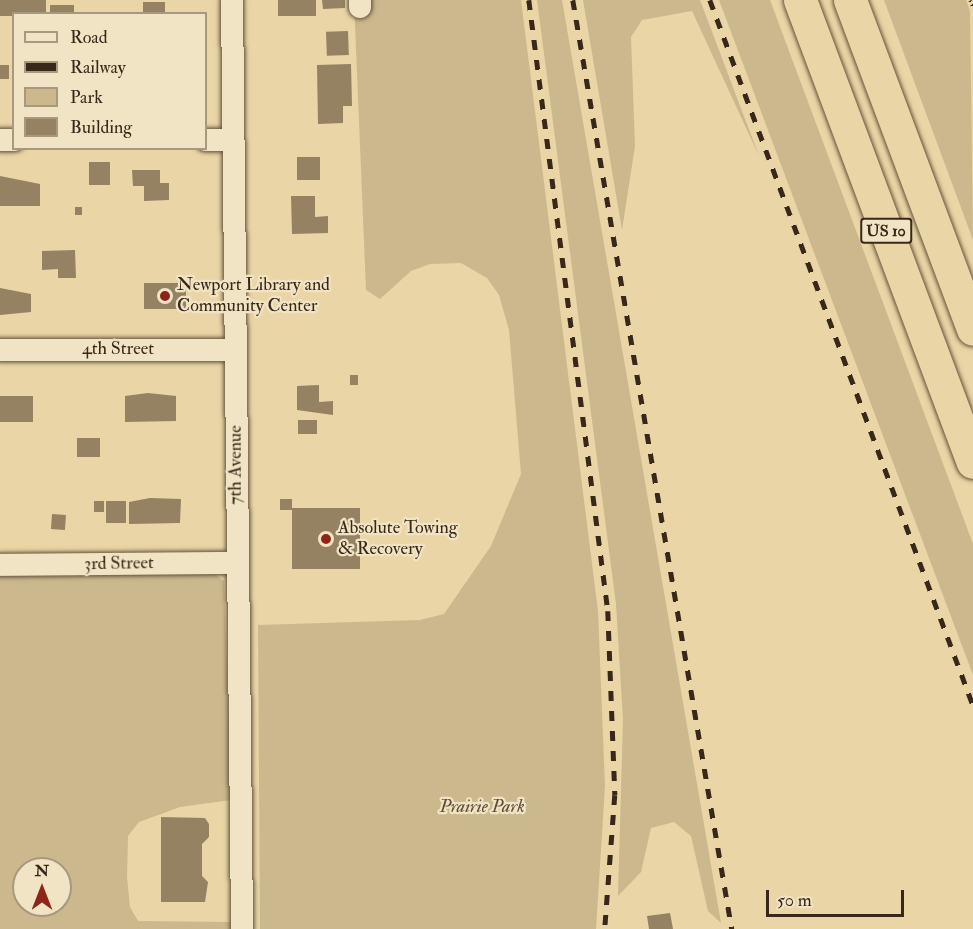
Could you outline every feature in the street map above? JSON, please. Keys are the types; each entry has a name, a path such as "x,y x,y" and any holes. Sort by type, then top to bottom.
{"highway":[{"name":"US 10","path":"800,0 973,462"},
{"name":"US 10","path":"850,0 973,329"}],"street":[{"name":"7th Avenue","path":"232,0 242,929"},
{"path":"207,140 233,140"},
{"name":"4th Street","path":"0,350 235,350"},
{"name":"3rd Street","path":"0,565 237,563"}],"path":[{"path":"970,0 973,7"}],"green space":[{"name":"Prairie Park","path":"354,0 521,0 598,611 605,786 596,929 260,929 258,625 420,620 444,614 491,546 521,474 509,330 499,295 487,278 461,263 430,264 411,271 380,299 366,290"},
{"path":"537,0 562,0 721,923 708,911 691,836 674,822 651,828 641,872 618,896 623,720 616,604"},
{"path":"583,0 700,0 759,156 692,11 642,20 631,37 635,146 622,230"},
{"path":"719,0 770,0 973,544 973,675"},
{"path":"884,0 966,0 970,11 973,240"},
{"path":"0,571 212,572 224,581 231,800 180,807 139,822 128,836 127,877 130,907 138,921 231,922 231,929 0,929"}],"building":[{"path":"0,0 46,0 46,12 12,12 12,16 0,16"},
{"path":"278,0 316,0 316,16 278,16"},
{"path":"322,0 345,0 345,8 323,9"},
{"path":"143,2 165,2 165,12 143,12"},
{"path":"50,5 74,5 74,12 50,12"},
{"path":"348,31 349,55 327,56 326,32"},
{"path":"351,64 352,106 343,106 343,123 318,124 317,65"},
{"path":"0,65 9,65 9,79 0,79"},
{"path":"297,157 320,157 320,180 297,180"},
{"path":"89,162 110,162 110,185 89,185"},
{"path":"132,170 160,170 160,183 169,183 169,200 144,201 144,186 133,186"},
{"path":"0,176 40,184 40,206 0,206"},
{"path":"291,196 315,196 315,217 328,216 328,233 292,234"},
{"path":"75,207 82,207 82,215 75,215"},
{"path":"75,250 76,278 58,278 58,269 42,270 42,251"},
{"name":"Newport Library and Community Center","path":"144,283 186,283 186,309 144,309"},
{"path":"0,288 31,294 31,312 0,315"},
{"path":"350,375 358,375 358,385 350,385"},
{"path":"319,385 319,402 333,401 333,415 297,410 297,386"},
{"path":"148,393 176,396 176,421 125,422 125,396"},
{"path":"0,396 33,396 33,422 0,422"},
{"path":"298,420 317,420 317,434 298,434"},
{"path":"77,438 100,438 100,457 77,457"},
{"path":"150,498 181,499 180,523 129,524 129,502"},
{"path":"280,499 292,499 292,510 280,510"},
{"path":"94,501 104,501 104,512 94,512"},
{"path":"106,501 126,501 126,523 106,523"},
{"name":"Absolute Towing & Recovery","path":"292,508 360,508 360,569 292,569"},
{"path":"52,514 66,515 65,530 51,529"},
{"path":"161,817 205,818 209,824 209,837 202,844 202,876 208,882 205,902 161,902"},
{"path":"670,913 673,929 649,929 647,916"}],"railway":[{"path":"529,0 608,611 615,795 605,929"},
{"path":"573,0 732,929"},
{"path":"710,0 973,705"}],"place":[{"name":"Newport Library and Community Center","path":"165,296"},
{"name":"Absolute Towing & Recovery","path":"326,539"}]}
